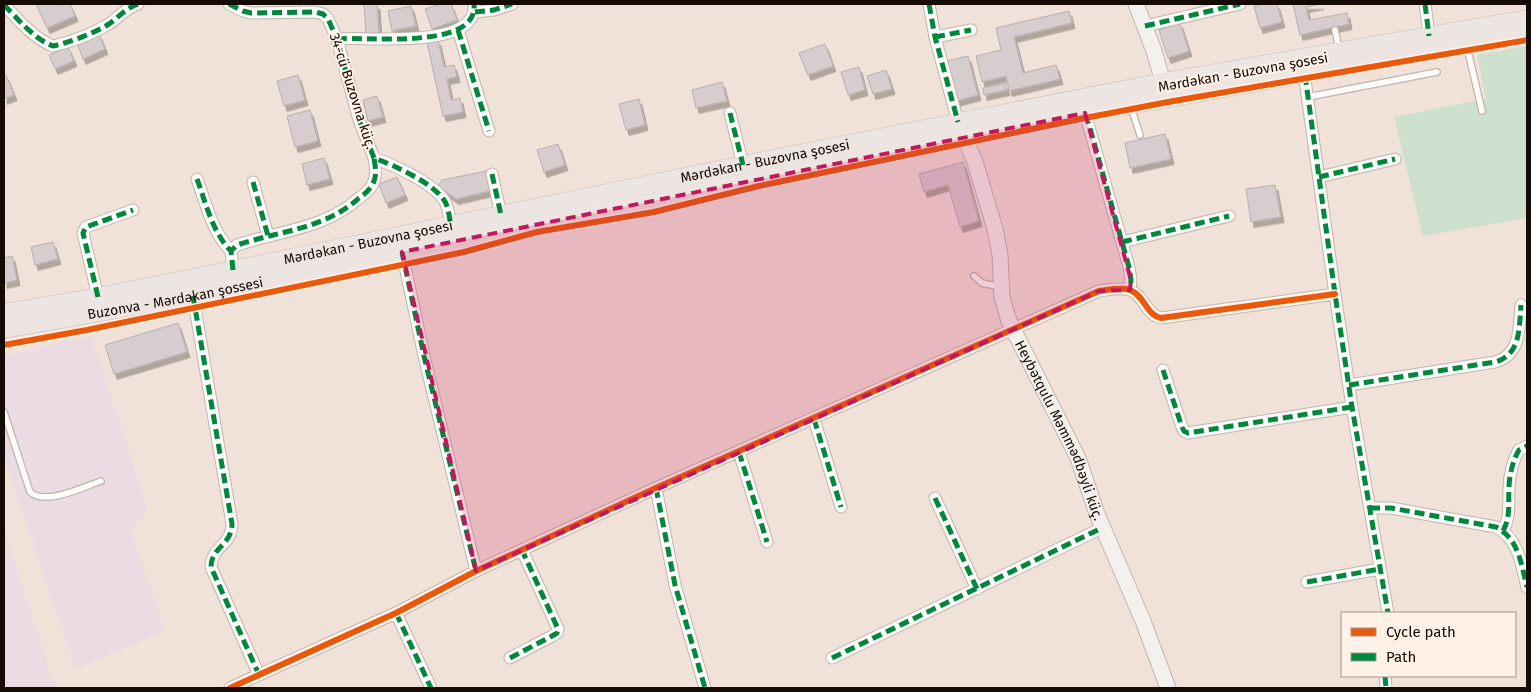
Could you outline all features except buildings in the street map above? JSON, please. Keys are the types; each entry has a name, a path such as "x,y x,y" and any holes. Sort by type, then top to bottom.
{"main road":[{"name":"Mərdəkan - Buzovna şosesi","path":"961,130 1163,82 1527,18"},
{"name":"Mərdəkan - Buzovna şosesi","path":"4,312 98,297 743,165 961,130 1085,113 1527,34"},
{"name":"Buzonva - Mərdəkan şossesi","path":"4,329 192,296 933,144 961,130"}],"street":[{"path":"4,5 38,38 53,46 100,28 110,23 124,11 138,4"},
{"name":"34-cü Buzovna küç.","path":"229,4 251,13 315,12 323,14 328,19 337,39 359,120 374,158 404,170 438,193 447,205 451,226"},
{"path":"337,39 405,39 441,34 458,30 470,20 475,8 494,10 512,4"},
{"path":"929,4 935,37 961,130"},
{"path":"1136,4 1154,51 1163,82"},
{"path":"1145,26 1240,4"},
{"path":"1424,4 1429,36"},
{"path":"458,30 489,131"},
{"path":"935,37 971,30"},
{"path":"1304,73 1352,407 1388,612"},
{"path":"730,113 743,165"},
{"path":"1085,113 1132,280 1130,290"},
{"name":"Heybətqulu Məmmədbəyli küç.","path":"961,130 975,162 995,229 1000,255 1001,287 1004,305 1013,330 1061,421 1078,458 1102,528 1143,621 1168,688"},
{"path":"230,251 237,244 323,221 351,206 375,180 374,158"},
{"path":"1318,177 1395,159"},
{"path":"492,174 501,215"},
{"path":"197,179 217,232 230,251 233,270"},
{"path":"253,182 268,236"},
{"path":"98,297 83,233 86,227 133,210"},
{"path":"1122,242 1229,216"},
{"path":"402,252 424,356 476,572"},
{"path":"230,688 396,613 476,572 656,488 1099,291 1130,290 1142,300 1149,312 1155,317 1161,318 1335,294"},
{"path":"192,296 232,524 230,538 214,554 211,566 259,676"},
{"path":"1349,385 1506,360 1517,340 1521,306"},
{"path":"1163,370 1182,428 1188,433 1352,407"},
{"path":"814,419 841,507"},
{"path":"1504,530 1510,515 1508,487 1516,455 1518,450 1527,446"},
{"path":"738,452 766,542"},
{"path":"656,488 675,585 705,688"},
{"path":"935,498 977,590"},
{"path":"1370,508 1392,508 1490,525 1504,530 1514,543 1527,587"},
{"path":"832,658 977,590 1102,528"},
{"path":"510,658 557,633 558,629 522,550"},
{"path":"1308,582 1380,569"},
{"path":"396,613 431,688"}],"lane":[{"path":"1335,30 1340,51"},
{"path":"1467,44 1482,110"},
{"path":"1308,97 1437,72"},
{"path":"1130,105 1140,135"},
{"path":"974,276 982,283 1001,287"},
{"path":"4,412 30,492 35,496 43,498 54,496 101,481"}],"highlighted area":[{"path":"1085,113 1131,280 1130,290 1099,291 476,571 402,252"}],"shaded area":[{"path":"92,336 147,510 130,530 165,631 76,669 4,457 4,356"},
{"path":"4,529 55,688 4,688"}],"green space":[{"path":"1527,46 1527,218 1423,236 1394,117 1486,99 1477,55"}],"marked path":[{"path":"4,5 33,34 53,46 96,31 138,4"},
{"path":"229,4 251,13 315,12 323,14 328,19 337,39 359,120 374,158 412,175 438,193 447,206 451,226"},
{"path":"337,39 394,39 440,35 459,29 471,19 474,4"},
{"path":"475,12 494,10 512,4"},
{"path":"929,4 935,37 958,122"},
{"path":"1145,26 1240,4"},
{"path":"1425,4 1429,36"},
{"path":"458,30 489,131"},
{"path":"935,37 971,30"},
{"path":"1305,75 1352,407 1388,612"},
{"path":"730,113 743,165"},
{"path":"1086,114 1129,267 1130,290"},
{"path":"233,270 231,251 237,245 317,223 346,208 364,195 372,186 375,178 374,158"},
{"path":"1319,177 1395,159"},
{"path":"492,174 501,215"},
{"path":"197,179 214,226 231,251"},
{"path":"253,182 268,236"},
{"path":"98,297 83,233 86,227 133,210"},
{"path":"1122,242 1229,216"},
{"path":"402,252 424,356 476,571"},
{"path":"193,296 232,524 229,537 214,555 211,567 259,675"},
{"path":"1349,385 1495,362 1504,358 1510,353 1517,339 1521,305"},
{"path":"1163,370 1182,427 1188,433 1352,407"},
{"path":"814,419 841,507"},
{"path":"1503,531 1508,515 1509,483 1512,468 1519,450 1527,446"},
{"path":"739,452 767,542"},
{"path":"656,488 675,585 705,688"},
{"path":"935,498 977,589"},
{"path":"1370,508 1391,508 1496,527 1504,532 1514,545 1521,561 1527,587"},
{"path":"832,658 1102,528"},
{"path":"510,658 557,633 558,629 522,550"},
{"path":"1307,582 1380,569"},
{"path":"396,613 431,688"},
{"path":"1385,677 1386,688"}],"cycle path":[{"path":"4,345 87,330 464,252 537,232 654,212 759,186 1080,119 1527,40"},
{"path":"230,688 396,613 476,571 656,488 1099,291 1130,290 1139,296 1152,313 1161,318 1335,294"}]}
